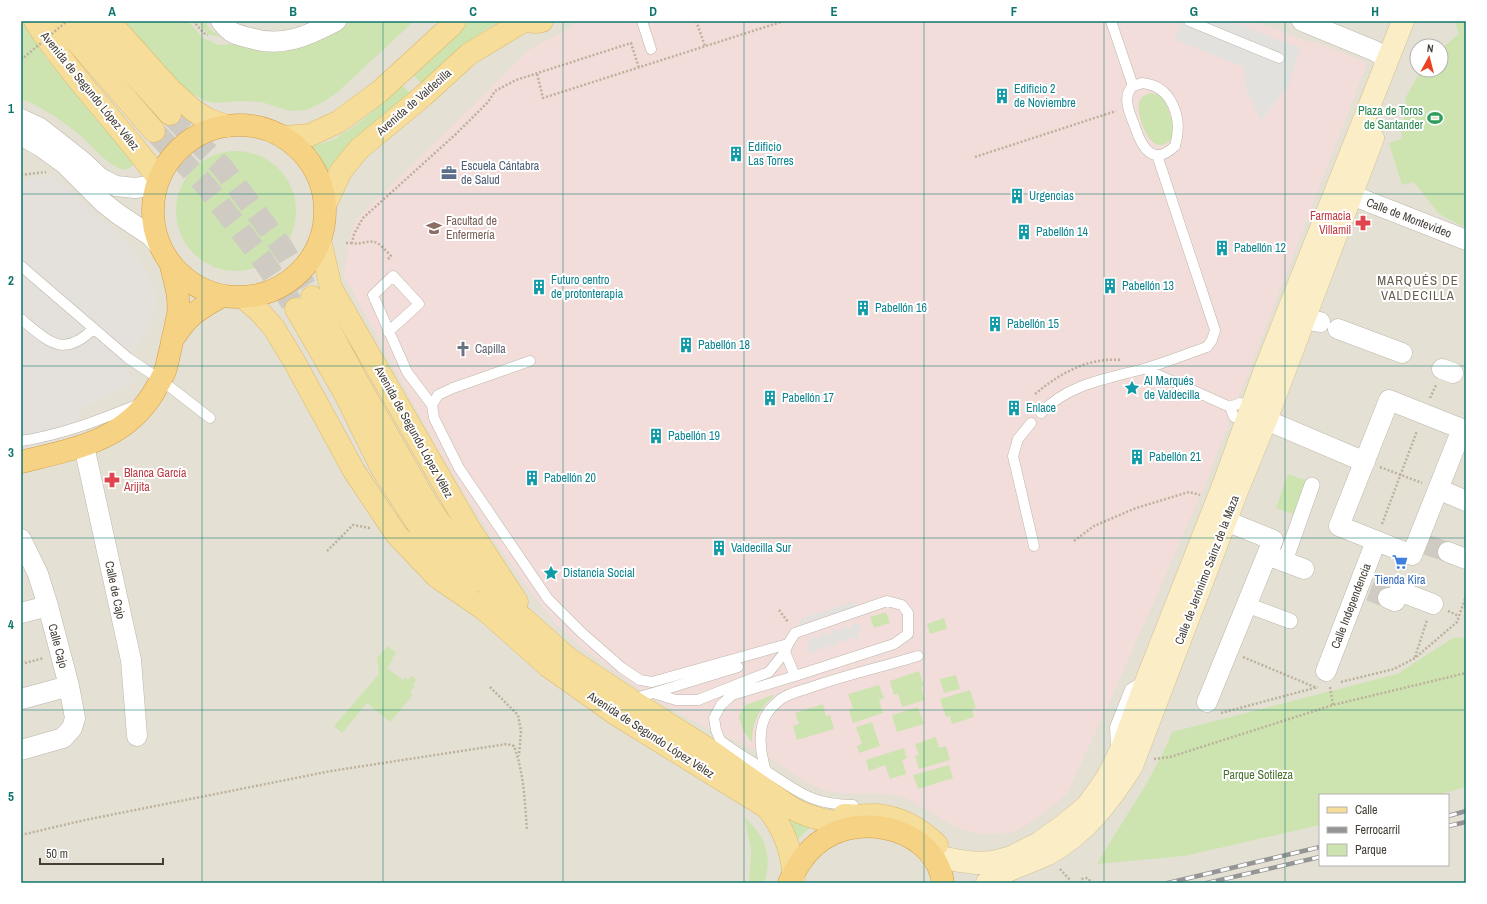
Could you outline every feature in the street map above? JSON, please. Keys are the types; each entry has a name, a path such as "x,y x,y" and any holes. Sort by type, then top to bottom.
{"highway":[{"path":"21,462 84,446 109,436 136,416 149,401 161,380 166,368 178,313 178,292 167,258 156,233 153,215 158,182 163,168 173,155 186,143 204,131 227,126 264,130 284,137 300,150 324,188 326,216 320,240 308,261 293,279 277,288 244,298 222,296 190,280 167,258"},
{"path":"172,341 184,322 194,312 222,296"},
{"path":"793,881 804,856 823,839 862,821 889,829 929,846 952,868 956,883"},
{"path":"793,881 824,852 839,843 857,837 885,838 893,840 916,851 929,846"},
{"path":"929,846 941,870 943,883"}],"main road":[{"name":"Avenida de Segundo López Vélez","path":"35,21 53,49 146,161 158,182"},
{"name":"Avenida de Segundo López Vélez","path":"59,21 154,130"},
{"path":"86,21 170,114"},
{"path":"109,21 170,89 193,110 207,119 227,126"},
{"path":"284,137 310,135 338,122 378,92 455,21"},
{"name":"Avenida de Valdecilla","path":"326,203 341,171 359,149 423,96 469,54 528,21"},
{"name":"Calle de Jerónimo Sainz de la Maza","path":"987,883 996,877 1052,860 1069,841 1090,823 1116,791 1132,766 1158,713 1226,521 1248,414 1312,319 1344,192 1387,59 1403,21"},
{"name":"Calle de Jerónimo Sainz de la Maza","path":"929,846 970,862 993,862 1012,858 1039,843 1087,806 1108,778 1219,494 1248,414 1418,21"},
{"name":"Avenida de Segundo López Vélez","path":"320,240 331,288 469,528 516,599 523,618"},
{"name":"Avenida de Segundo López Vélez","path":"244,298 259,311 274,328 294,361 354,471 396,534 437,576 485,610 548,666 617,716 721,780 759,801 770,812 787,841 793,881"},
{"name":"Avenida de Segundo López Vélez","path":"485,610 430,543 382,469 344,392 304,303 362,390 428,507 457,548 500,601 523,618 569,659 630,700 708,748 798,811 828,821 862,821"},
{"path":"1001,883 1052,860"}],"street":[{"path":"222,22 232,33 264,42 292,40 310,34 336,21"},
{"path":"1302,21 1374,51 1387,59"},
{"path":"21,119 40,128 82,161 100,178 116,186 135,188 158,182"},
{"path":"21,135 40,146 65,164 104,203 151,236 167,258"},
{"name":"Calle de Montevideo","path":"1344,192 1466,240"},
{"path":"1338,329 1402,353"},
{"path":"1389,400 1462,429 1462,438 1438,489 1422,543 1412,555 1339,526 1389,400"},
{"path":"1248,414 1365,462"},
{"name":"Calle de Cajo","path":"84,446 131,660 137,736"},
{"path":"1213,708 1257,579 1276,558 1312,485"},
{"path":"1438,489 1466,501"},
{"path":"1226,521 1273,540 1276,558"},
{"name":"Calle Cajo","path":"21,539 38,574 48,606 69,686 75,718 72,728 64,738 21,750"},
{"name":"Calle Independencia","path":"1325,682 1372,592 1376,541"},
{"path":"1448,552 1466,559"},
{"path":"1276,558 1304,569"},
{"path":"1372,592 1395,601 1399,592 1433,604"},
{"path":"1247,605 1290,621"},
{"path":"21,613 48,606"},
{"path":"21,699 69,686"}],"lane":[{"path":"642,21 651,50"},
{"path":"1111,21 1133,86"},
{"path":"1189,21 1279,58"},
{"path":"1142,84 1157,87 1166,94 1176,114 1178,128 1175,146 1164,154 1157,155 1146,151 1140,141 1128,107 1130,89 1133,86 1142,84"},
{"path":"1041,414 1061,396 1090,382 1145,369 1207,347 1212,340 1215,330 1157,155"},
{"path":"21,266 128,358 161,380 210,418"},
{"path":"388,332 419,304 394,276 373,295 388,332 407,372 432,405 434,418 459,468 548,599 582,633 622,668 640,680 652,682 786,648"},
{"path":"21,320 49,342 58,344 72,344 83,339 93,329"},
{"path":"432,405 438,395 453,388 530,361"},
{"path":"1145,369 1248,414"},
{"path":"21,441 39,438 83,426 149,401"},
{"path":"1031,423 1018,439 1013,456 1034,546"},
{"path":"653,693 676,700 698,700 769,672 795,633 887,601 902,605 908,612 908,634 894,644 732,695 721,705 714,718 716,730 720,740 728,747 795,791 815,800 835,804 881,808 901,816 929,846"},
{"path":"786,648 795,676"},
{"path":"766,771 762,759 761,748 763,723 768,712 781,699 826,681 918,656"},
{"path":"630,700 738,667"},
{"path":"1122,782 1139,770 1152,741"}],"path":[{"path":"21,60 67,21"},
{"path":"696,21 705,46"},
{"path":"352,242 354,234 363,218 456,134 488,102 495,91 516,80 631,43 639,68"},
{"path":"975,157 1128,107"},
{"path":"21,175 49,170"},
{"path":"346,243 352,242 358,244 372,241 376,242 391,256 388,258"},
{"path":"1376,541 1424,414"},
{"path":"1365,462 1438,489"},
{"path":"1074,541 1094,526 1136,508 1189,492 1204,497"},
{"path":"327,551 353,525 375,529"},
{"path":"1213,708 1325,682 1394,669 1415,658 1457,622 1466,596"},
{"path":"1415,658 1433,604 1460,616"},
{"path":"21,664 60,653"},
{"path":"1237,654 1325,682"},
{"path":"1152,760 1170,757 1333,705 1466,673"},
{"path":"490,687 518,715 522,731 518,758"},
{"path":"21,835 84,820 331,771 507,744 514,746 518,758 523,785 527,831"},
{"path":"1052,860 1069,879 1070,883"},
{"path":"1080,883 1082,879 1086,878 1089,879 1091,883"}],"shaded area":[{"path":"21,21 1466,21 1466,883 21,883"},
{"path":"578,21 1255,21 1312,43 1314,41 1367,63 1205,485 1107,708 1067,793 1036,819 1014,832 993,834 976,833 955,827 901,796 875,793 844,794 824,790 806,782 758,751 713,731 653,699 585,650 557,625 524,583 494,540 440,452 344,276 350,238 356,220 529,50 565,31"},
{"path":"1181,21 1230,21 1300,48 1289,85 1261,121 1246,89 1244,67 1175,40"},
{"path":"54,175 125,241 137,256 154,285 156,298 154,316 148,329 122,367 136,380 78,411 86,435 21,453 21,180"},
{"path":"855,601 857,606 799,625 803,618"},
{"path":"853,623 861,625 857,640 848,637 846,643 838,640 835,647 827,644 825,650 817,648 816,653 807,651 811,636 819,638 821,632 830,635 832,629 840,631 842,626 851,628"}],"green space":[{"path":"21,21 23,21 46,58 91,113 135,163 130,168 123,170 111,164 61,120 37,106 21,99"},
{"path":"121,21 188,21 203,38 219,45 320,38 352,21 414,21 338,92 320,104 306,110 290,111 261,102 238,101 217,103 205,101 195,95 192,97"},
{"path":"197,21 204,21 210,29 219,36 209,34"},
{"path":"465,21 495,21 497,23 467,43 421,83 413,75"},
{"name":"Plaza de Toros de Santander","path":"1455,21 1466,21 1466,228 1439,214 1414,182 1402,185 1389,143 1401,139 1406,97 1417,78 1449,78 1449,42 1459,34"},
{"path":"402,85 410,93 347,146 327,171 319,154 312,146 333,140 359,123"},
{"path":"1150,93 1162,97 1172,121 1174,131 1173,135 1168,143 1163,145 1154,143 1147,135 1140,116 1140,100 1143,96"},
{"path":"236,151 248,152 259,156 269,161 278,169 286,178 291,188 295,199 295,223 291,234 286,244 278,253 269,261 259,266 248,270 236,271 224,270 213,266 203,261 194,253 186,244 181,234 177,223 176,211 177,199 181,188 186,178 194,169 203,161 213,156 224,152"},
{"path":"1288,474 1311,482 1299,516 1276,508"},
{"path":"886,612 890,623 874,628 870,617"},
{"path":"944,618 947,629 930,634 927,624"},
{"name":"Parque Sotileza","path":"1466,637 1466,787 1441,794 1319,794 1319,825 1184,856 1097,864 1147,783 1172,732 1397,674 1453,638"},
{"path":"388,646 396,653 387,668 403,680 405,677 408,680 412,676 417,680 413,684 415,686 410,692 413,695 390,722 367,703 342,733 334,726 379,674 377,658"},
{"path":"919,671 924,686 921,687 925,700 902,707 898,694 894,695 890,681"},
{"path":"956,675 960,689 944,693 940,679"},
{"path":"879,685 884,698 879,700 883,713 853,723 849,710 853,708 848,694"},
{"path":"970,690 976,708 972,709 974,717 952,724 950,716 946,717 940,699"},
{"path":"775,694 756,718 753,728 752,743 743,730 739,717 741,711 746,705"},
{"path":"823,704 826,716 830,715 834,729 797,740 793,726 799,724 795,713"},
{"path":"918,707 924,724 897,732 892,715"},
{"path":"872,722 880,746 859,753 857,746 862,744 856,727"},
{"path":"936,737 939,748 946,746 950,760 919,769 915,756 919,755 915,744"},
{"path":"904,748 907,758 902,760 906,774 890,779 885,765 869,771 866,760"},
{"path":"949,765 953,778 918,789 913,775"},
{"path":"774,803 817,823 792,845"},
{"path":"745,818 758,832 766,848 768,864 764,883 749,883 751,851"}],"tunnel":[{"path":"170,114 223,168 282,247 312,297"},
{"path":"154,131 206,186 262,259 296,309"},
{"path":"1427,545 1448,552"},
{"path":"1370,591 1388,598"}],"railway":[{"path":"1449,816 1466,811"},
{"path":"1449,826 1466,822"},
{"path":"1168,883 1319,847"},
{"path":"1207,883 1319,857"}],"place":[{"name":"Edificio 2 de Noviembre","path":"1002,96"},
{"name":"Plaza de Toros de Santander","path":"1435,118"},
{"name":"Edificio Las Torres","path":"736,154"},
{"name":"Escuela Cántabra de Salud","path":"449,173"},
{"name":"Urgencias","path":"1017,196"},
{"name":"Farmacia Villamil","path":"1363,223"},
{"name":"Facultad de Enfermería","path":"434,228"},
{"name":"Pabellón 14","path":"1024,232"},
{"name":"Pabellón 12","path":"1222,248"},
{"name":"Pabellón 13","path":"1110,286"},
{"name":"Futuro centro de protonterapia","path":"539,287"},
{"name":"Pabellón 16","path":"863,308"},
{"name":"Pabellón 15","path":"995,324"},
{"name":"Pabellón 18","path":"686,345"},
{"name":"Capilla","path":"463,349"},
{"name":"Al Marqués de Valdecilla","path":"1132,388"},
{"name":"Pabellón 17","path":"770,398"},
{"name":"Enlace","path":"1014,408"},
{"name":"Pabellón 19","path":"656,436"},
{"name":"Pabellón 21","path":"1137,457"},
{"name":"Pabellón 20","path":"532,478"},
{"name":"Blanca García Arijita","path":"112,480"},
{"name":"Valdecilla Sur","path":"719,548"},
{"name":"Tienda Kira","path":"1400,562"},
{"name":"Distancia Social","path":"551,573"}],"district":[{"name":"MARQUÉS DE VALDECILLA","path":"1418,288"}]}
